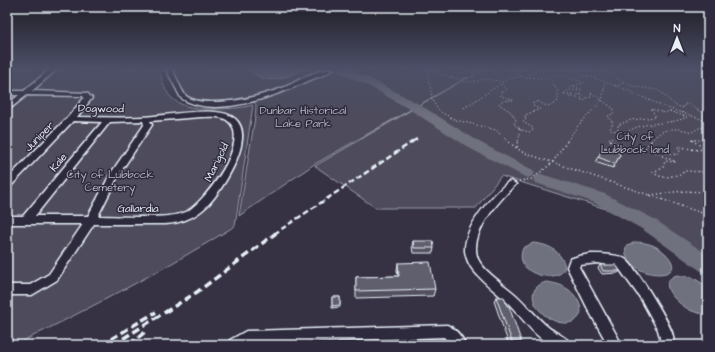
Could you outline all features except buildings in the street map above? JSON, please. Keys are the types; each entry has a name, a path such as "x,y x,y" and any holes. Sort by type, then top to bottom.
{"street":[{"path":"7,109 35,85"},
{"path":"177,85 183,97 194,102 216,104 255,101 292,85"},
{"name":"Dogwood","path":"7,93 85,94 88,98 71,119"},
{"name":"Marigold","path":"146,119 200,114 220,115 230,118 238,130 238,149 214,192 196,211 185,217"},
{"name":"Dogwood","path":"71,119 146,119"},
{"name":"Juniper","path":"7,185 71,119"},
{"name":"Kale","path":"26,220 108,119"},
{"path":"7,290 32,290 53,277 91,220 115,174 148,125 146,119"},
{"path":"511,184 478,223 471,244 473,259 491,280 527,316 556,341 565,345"},
{"name":"Gallardia","path":"7,220 172,220 185,217"},
{"path":"615,345 592,305 573,267 574,262 578,260 601,260 622,263 645,295 664,328 667,337 666,345"},
{"path":"241,341 447,331 459,345"}],"path":[{"path":"429,85 432,93 431,97 436,107 442,113 456,120 496,130 505,140 522,152 708,215"},
{"path":"464,108 499,85"},
{"path":"502,85 507,90 501,92 501,96 513,100 502,101 499,104 511,112 516,120 514,124 519,129 527,131 533,130 533,128 523,122 526,119 525,115 540,109 533,106 533,103 538,101 544,105 551,106 558,100 558,92 554,85"},
{"path":"575,85 569,87 579,88 582,90 578,92 569,90 563,94 574,94 569,97 573,98 578,97 578,94 583,95 584,96 580,99 585,101 586,98 592,97 591,93 602,99 614,109 614,113 608,116 613,123 610,129 612,131 618,130 618,125 622,122 639,118 656,117 650,111 652,109 665,113 669,111 688,117 665,124 641,125 627,132 625,137 609,138 611,142 634,153 643,151 650,141 662,132 677,128 692,132 701,127 708,130"},
{"path":"511,184 532,179 552,162 577,127 602,99 605,85"},
{"path":"634,85 659,92 669,99 672,105 677,107 684,108 684,104 687,103 693,105 701,112 705,112 703,108 708,109"},
{"path":"615,86 708,122"},
{"path":"517,148 518,137 521,132 519,129"},
{"path":"708,140 691,140 704,147 705,149 702,150 691,150 678,146 680,152 678,155 654,150 654,152 676,162 666,161 663,164 663,168 653,172 657,176 664,177 682,174 684,171 708,172"},
{"path":"650,195 683,191 708,192"}],"green space":[{"name":"City of Lubbock Cemetery","path":"7,85 164,85 171,97 186,106 195,108 221,109 239,108 253,105 235,226 181,258 99,303 15,345 7,345"},
{"name":"City of Lubbock land","path":"180,85 453,85 313,165 239,216 256,105 252,99 218,102 200,101 187,96"},
{"name":"City of Lubbock land","path":"454,85 708,85 708,275 625,215 501,176 476,208 376,208 315,166"}],"water":[{"path":"635,242 652,245 663,251 672,264 671,270 665,273 655,274 634,266 627,258 626,247"},
{"path":"533,243 548,246 558,253 564,266 562,272 555,276 545,276 526,268 522,259 523,248"},
{"path":"677,275 692,277 708,287 708,314 692,311 676,300 671,294 668,289 668,283 670,279"},
{"path":"546,282 554,283 566,288 574,295 580,305 581,310 577,319 572,322 563,323 554,321 538,309 534,301 533,294 537,287"}],"waterway":[{"path":"376,85 413,106 476,146 528,173"},
{"path":"541,179 599,198 648,224 708,265"}],"railway":[{"path":"274,234 415,140"},
{"path":"113,345 197,292 276,233"},
{"path":"101,345 156,312"},
{"path":"129,345 146,331"}],"park label":[{"name":"Dunbar Historical Lake Park","path":"303,116"}]}
